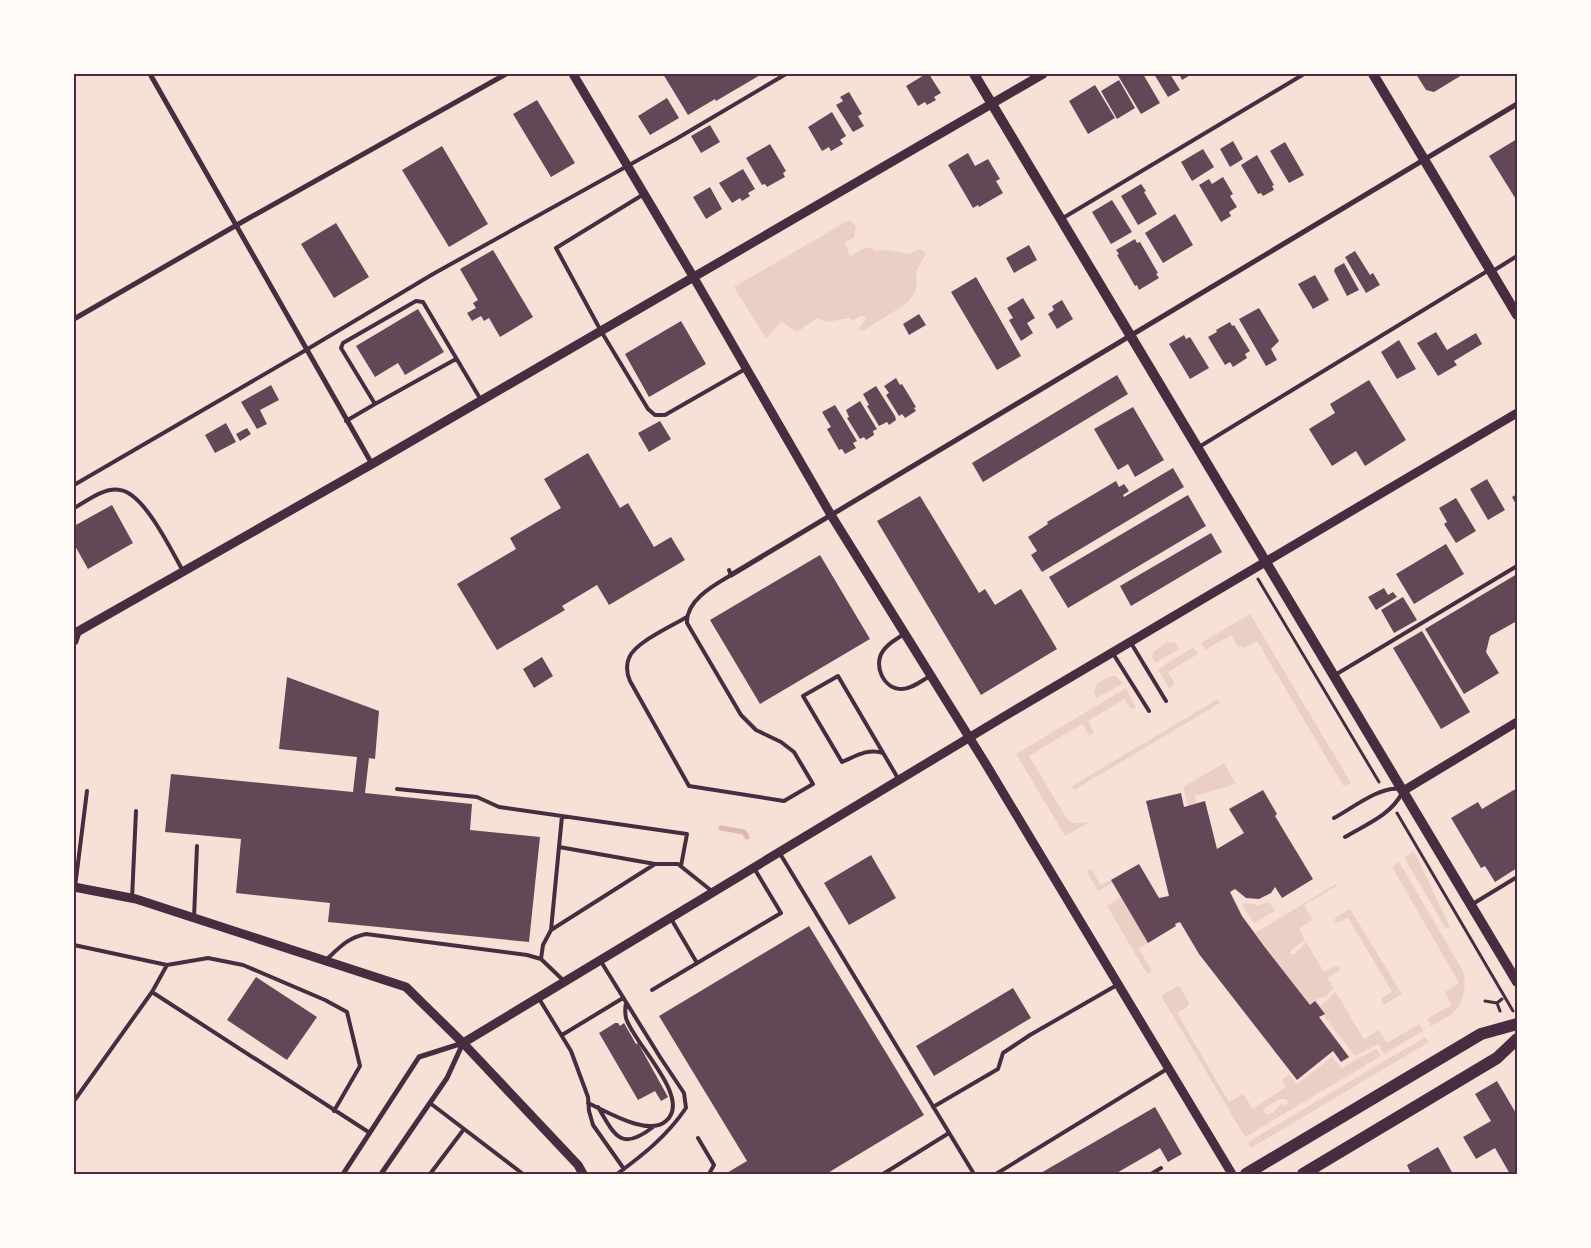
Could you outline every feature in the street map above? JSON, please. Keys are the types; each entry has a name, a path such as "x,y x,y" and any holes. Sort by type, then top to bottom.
{"main road":[{"path":"974,74 1517,982"},
{"path":"1373,74 1517,315"},
{"path":"1246,1174 1481,1034 1517,1024"},
{"path":"1303,1174 1497,1058 1517,1039"}],"street":[{"path":"150,74 372,464"},
{"path":"74,319 506,74"},
{"path":"573,74 747,368 831,515 988,766 1167,1069 1232,1174"},
{"path":"75,633 372,464 1043,74"},
{"path":"730,572 831,515 1517,104"},
{"path":"343,1174 419,1057 462,1042 1112,652 1266,563 1517,413"},
{"path":"1403,791 1517,722"},
{"path":"74,887 132,898 406,987 462,1042 578,1165 584,1174"},
{"path":"381,1174 447,1078 462,1042"}],"lane":[{"path":"74,485 433,274 628,166 786,74"},
{"path":"1061,219 1304,74"},
{"path":"644,194 556,248 601,331 648,409 655,415 665,416 747,368"},
{"path":"1197,448 1517,256"},
{"path":"375,404 341,348 343,343 416,301 422,302 482,400"},
{"path":"346,421 456,358"},
{"path":"74,508 107,491 121,490 138,501 147,510 183,572"},
{"path":"1334,676 1517,566"},
{"path":"687,617 643,643 634,651 629,657 627,673 689,786 784,801 813,784 794,752 781,742 756,730 741,715 687,622 687,617 694,603 730,572"},
{"path":"904,634 882,651 879,668 886,682 895,688 908,688 930,676"},
{"path":"1131,642 1166,701"},
{"path":"1112,652 1149,711"},
{"path":"883,753 875,750 868,751 842,762 804,696 838,676 899,780"},
{"path":"1334,818 1384,790 1394,788 1403,791 1394,806 1386,813 1345,837"},
{"path":"397,789 477,797 499,807 687,834 682,866"},
{"path":"74,887 87,791"},
{"path":"132,898 136,811"},
{"path":"541,959 543,945 550,930 562,816"},
{"path":"194,918 197,846"},
{"path":"559,847 655,864 678,864 713,892"},
{"path":"780,852 974,1174"},
{"path":"550,930 655,864"},
{"path":"652,990 781,913 753,867"},
{"path":"1471,905 1517,877"},
{"path":"670,917 697,963"},
{"path":"326,961 344,942 355,936 366,934 527,955 541,959 564,981"},
{"path":"74,945 167,965 208,958 243,965 325,1000 347,1012 360,1066 334,1111"},
{"path":"600,960 684,1093 686,1108 676,1123 660,1140 617,1174"},
{"path":"74,1101 152,992 167,965"},
{"path":"933,1107 998,1069 1004,1053 1030,1035 1117,985"},
{"path":"152,992 370,1133"},
{"path":"538,997 571,1051 588,1096 589,1111 593,1125 624,1169"},
{"path":"562,1035 623,998"},
{"path":"598,1108 614,1134 620,1139 632,1139 644,1134 664,1123 672,1115 674,1103 669,1089 627,1020 626,1003"},
{"path":"996,1174 1167,1069"},
{"path":"430,1102 523,1174"},
{"path":"588,1102 625,1120 654,1127"},
{"path":"430,1174 464,1129"},
{"path":"883,1174 949,1133"},
{"path":"698,1138 714,1165 709,1174"},
{"path":"1150,1174 1161,1168"}],"path":[{"path":"1256,576 1384,790"},
{"path":"1394,806 1517,1018"},
{"path":"1485,1001 1497,1003 1502,1000"},
{"path":"1497,1003 1500,1011"}],"shaded area":[{"path":"849,220 856,226 854,238 845,242 850,257 860,250 870,247 875,251 888,250 909,254 920,249 926,253 916,272 917,285 915,292 906,304 863,331 859,328 867,317 860,316 853,321 849,318 827,322 817,318 797,332 781,322 766,339 734,287"},
{"path":"1250,614 1351,783 1344,786 1342,784 1257,641 1244,648 1242,646 1238,647 1231,635 1205,650 1201,643"},
{"path":"1167,642 1176,643 1179,649 1155,663 1152,657 1153,652"},
{"path":"1194,647 1198,654 1168,672 1174,682 1173,686 1169,688 1158,669"},
{"path":"1111,676 1116,676 1123,683 1097,698 1094,692 1097,683"},
{"path":"1126,688 1136,708 1131,709 1124,699 1088,721 1094,732 1092,734 1089,735 1082,724 1029,756 1067,819 1073,823 1090,822 1065,836 1016,754"},
{"path":"1218,699 1220,703 1074,790 1072,786"},
{"path":"1224,763 1236,784 1195,796 1196,804 1188,806 1183,787"},
{"path":"1414,851 1450,927 1446,929 1404,857"},
{"path":"1399,862 1463,971 1464,976 1464,993 1457,1008 1449,1016 1431,1026 1427,1019 1451,1005 1445,992 1459,983 1392,867"},
{"path":"1091,869 1101,885 1111,880 1112,883 1098,891 1087,872"},
{"path":"1336,884 1337,886 1304,905 1313,920 1299,929 1305,940 1291,950 1290,954 1295,954 1306,942 1324,972 1339,966 1340,970 1327,978 1334,988 1326,996 1317,999 1317,1002 1321,1005 1326,1002 1335,991 1364,1039 1379,1030 1387,1043 1419,1024 1423,1031 1384,1054 1378,1044 1355,1056 1323,1015 1310,1005 1255,933"},
{"path":"1121,897 1148,943 1139,949 1152,971 1147,974 1107,906"},
{"path":"1269,902 1275,911 1254,923 1242,906 1245,903 1258,905"},
{"path":"1350,909 1402,994 1385,1004 1382,1003 1381,998 1392,992 1348,918 1337,923 1334,921 1336,917"},
{"path":"1180,986 1189,1003 1187,1007 1177,1013 1229,1102 1243,1094 1253,1109 1286,1087 1282,1080 1289,1074 1297,1084 1332,1057 1342,1069 1377,1049 1381,1056 1245,1137 1161,996","holes":["1279,1099 1286,1099 1288,1103 1285,1105 1280,1104 1273,1113 1266,1114 1264,1111 1265,1108"]},
{"path":"1425,1037 1429,1042 1251,1148 1248,1142"}],"building":[{"path":"663,74 762,74 688,115"},
{"path":"929,74 941,93 934,97 936,100 927,105 925,102 918,106 906,86"},
{"path":"1117,74 1143,74 1160,103 1141,114"},
{"path":"1154,74 1170,74 1180,90 1168,97"},
{"path":"1179,74 1192,74 1182,80"},
{"path":"1416,74 1462,75 1434,92 1426,90"},
{"path":"1119,80 1135,108 1117,119 1101,91"},
{"path":"1095,85 1115,118 1088,134 1069,101"},
{"path":"849,92 862,114 858,116 864,126 853,132 836,105 843,101 840,97"},
{"path":"667,98 679,118 650,135 638,116"},
{"path":"537,100 575,163 551,177 513,114"},
{"path":"832,112 846,136 840,140 843,144 831,151 829,147 822,151 808,127"},
{"path":"710,125 720,142 701,153 691,136"},
{"path":"1517,139 1517,201 1489,156"},
{"path":"1233,141 1243,159 1230,167 1220,149"},
{"path":"1285,142 1304,175 1289,183 1270,151"},
{"path":"770,144 786,171 783,173 785,177 767,187 765,184 762,185 746,158"},
{"path":"442,146 488,224 449,247 402,170"},
{"path":"1203,149 1214,167 1192,181 1181,162"},
{"path":"968,153 975,166 988,159 1000,179 996,181 1003,193 979,207 978,205 973,208 948,165"},
{"path":"1257,155 1274,185 1272,186 1274,190 1263,196 1261,193 1258,194 1241,165"},
{"path":"743,169 755,189 748,193 750,196 742,201 740,198 732,203 719,183"},
{"path":"1223,177 1233,194 1230,196 1237,207 1229,212 1231,216 1221,222 1199,185 1209,179 1212,184"},
{"path":"1141,184 1157,214 1138,225 1121,196"},
{"path":"710,187 722,209 706,219 693,197"},
{"path":"1112,200 1132,232 1111,244 1092,212"},
{"path":"1175,214 1193,245 1163,263 1145,233"},
{"path":"336,223 369,277 334,298 301,244"},
{"path":"1135,239 1137,243 1140,242 1159,278 1139,290 1117,255 1119,254 1116,250"},
{"path":"1029,245 1037,260 1014,273 1006,258"},
{"path":"493,250 533,317 500,337 489,318 484,321 481,316 472,321 467,313 476,308 473,303 478,300 460,269"},
{"path":"1355,251 1370,275 1373,273 1380,285 1366,293 1345,257"},
{"path":"1344,263 1359,290 1347,296 1334,271 1335,268"},
{"path":"1315,275 1329,300 1313,309 1298,284"},
{"path":"976,277 1021,356 997,370 951,292"},
{"path":"1023,298 1035,318 1027,323 1033,333 1021,341 1009,320 1013,318 1007,308"},
{"path":"1062,300 1073,319 1057,329 1048,314 1054,310 1052,306"},
{"path":"1259,308 1279,341 1271,349 1277,360 1266,366 1239,319"},
{"path":"418,309 444,352 405,375 398,363 375,377 356,346"},
{"path":"919,314 926,325 909,335 903,324"},
{"path":"681,321 706,364 649,397 625,354"},
{"path":"1230,322 1232,326 1234,325 1250,351 1245,354 1247,358 1233,367 1230,362 1225,365 1208,337"},
{"path":"1436,332 1447,350 1476,333 1482,344 1454,361 1457,365 1438,376 1417,343"},
{"path":"1184,335 1186,339 1190,337 1209,368 1190,379 1169,344"},
{"path":"1399,340 1416,369 1397,379 1381,352"},
{"path":"1117,375 1128,394 983,482 972,463"},
{"path":"896,378 900,385 902,384 916,407 914,408 916,411 905,418 902,414 899,416 886,395 889,393 884,386"},
{"path":"1369,380 1406,440 1365,466 1356,451 1332,466 1309,429 1335,413 1330,404"},
{"path":"271,385 279,400 260,410 267,424 257,429 241,402"},
{"path":"876,386 895,416 896,420 889,425 887,422 879,426 867,406 869,405 863,394"},
{"path":"860,401 877,429 873,431 874,435 866,440 864,437 860,439 847,418 849,417 846,410"},
{"path":"835,405 857,441 853,443 856,448 845,454 842,449 839,450 827,429 831,427 822,412"},
{"path":"1133,407 1164,460 1135,477 1128,464 1118,470 1094,429"},
{"path":"660,421 671,439 649,452 638,433"},
{"path":"226,423 236,442 215,453 205,435"},
{"path":"247,428 251,434 240,441 236,434"},
{"path":"588,453 620,508 628,503 654,547 671,537 685,560 609,605 597,585 562,606 565,610 497,650 457,584 516,549 510,538 561,508 544,479"},
{"path":"1173,468 1184,487 1042,572 1031,555 1037,551 1028,537 1048,524 1047,522 1116,481 1119,487 1124,484 1129,491 1123,495 1124,497"},
{"path":"1487,479 1505,510 1488,520 1470,489"},
{"path":"1517,494 1517,506 1512,497"},
{"path":"1188,495 1206,526 1068,608 1049,577"},
{"path":"920,496 979,593 985,589 995,605 1021,589 1057,649 981,695 877,521"},
{"path":"1456,498 1476,531 1456,543 1444,524 1447,522 1439,508"},
{"path":"112,505 133,543 88,569 74,544 74,526"},
{"path":"1211,533 1222,552 1131,606 1120,586"},
{"path":"1446,544 1464,574 1414,604 1396,574"},
{"path":"820,555 870,639 760,704 710,620"},
{"path":"1517,574 1517,621 1490,636 1486,652 1499,673 1464,694 1425,629"},
{"path":"1384,588 1388,595 1393,592 1397,597 1376,610 1368,597"},
{"path":"1403,597 1417,620 1394,633 1381,610"},
{"path":"1422,631 1470,712 1441,729 1393,648"},
{"path":"542,657 553,676 534,688 523,669"},
{"path":"287,677 379,711 375,759 369,758 365,793 472,804 470,830 540,837 529,942 328,922 330,903 236,893 241,839 165,832 171,774 353,792 357,757 279,749"},
{"path":"1517,788 1517,868 1495,882 1485,866 1481,868 1451,818 1478,802 1482,809"},
{"path":"1263,790 1277,814 1275,816 1313,879 1282,898 1275,887 1271,893 1259,899 1246,898 1235,889 1230,892 1242,916 1264,946 1310,1005 1315,1001 1325,1014 1319,1017 1349,1057 1341,1062 1333,1051 1297,1080 1199,954 1180,922 1148,943 1111,880 1139,864 1159,898 1169,896 1146,801 1181,793 1184,807 1205,801 1217,849 1244,833 1229,809"},
{"path":"871,855 896,898 849,925 824,883"},
{"path":"809,926 924,1115 826,1174 725,1174 747,1161 659,1016"},
{"path":"256,977 317,1017 287,1060 227,1020"},
{"path":"1013,988 1031,1018 934,1076 916,1046"},
{"path":"618,1023 620,1026 624,1023 636,1044 638,1043 668,1097 661,1101 655,1091 638,1100 599,1033"},
{"path":"1497,1081 1517,1115 1517,1174 1510,1174 1495,1148 1476,1159 1463,1137 1491,1121 1475,1094"},
{"path":"1155,1107 1182,1154 1168,1162 1160,1148 1115,1174 1039,1174"},
{"path":"1438,1147 1453,1174 1406,1174 1410,1172 1407,1165"}],"waterway":[{"path":"721,828 744,832 747,837"}]}
